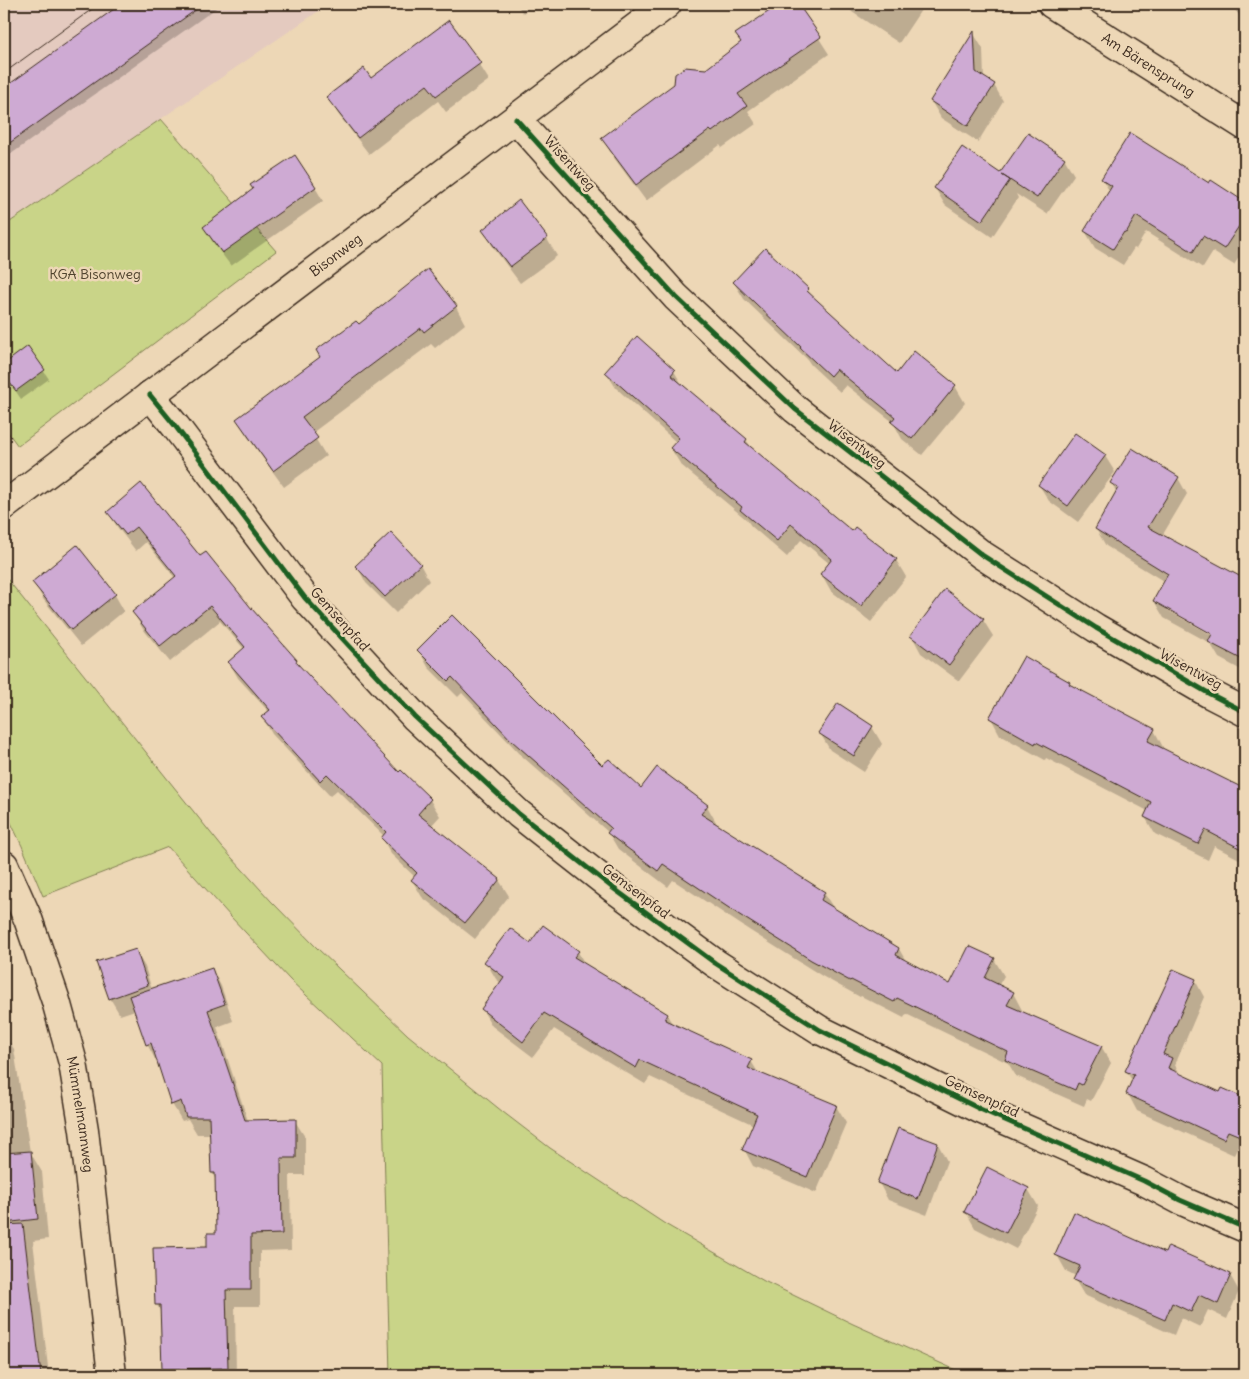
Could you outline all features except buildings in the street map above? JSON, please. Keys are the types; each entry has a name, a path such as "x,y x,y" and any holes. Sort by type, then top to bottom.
{"street":[{"name":"Bisonweg","path":"4,506 667,4"},
{"name":"Am Bärensprung","path":"1052,4 1245,126"},
{"name":"Wisentweg","path":"516,119 676,297 795,410 982,555 1096,628 1210,694 1245,712"},
{"name":"Gemsenpfad","path":"150,395 305,598 402,703 519,814 613,888 715,964 820,1030 985,1111 1245,1228"},
{"name":"Mümmelmannweg","path":"4,865 28,919 56,1001 73,1064 84,1130 112,1375"}],"shaded area":[{"path":"4,4 329,4 4,226"}],"green space":[{"name":"KGA Bisonweg","path":"161,119 276,251 18,446 4,427 4,226"},
{"path":"4,575 222,847 317,948 408,1035 550,1148 665,1224 764,1281 853,1324 967,1375 390,1375 382,1066 290,980 168,847 43,896 4,808"}],"tram line":[{"path":"4,73 99,4"}],"cycle path":[{"path":"516,119 676,297 795,409 982,555 1096,628 1210,694 1245,712"},
{"path":"150,395 305,598 415,717 519,814 613,888 715,963 820,1030 980,1109 1144,1181 1180,1200 1245,1228"}]}
